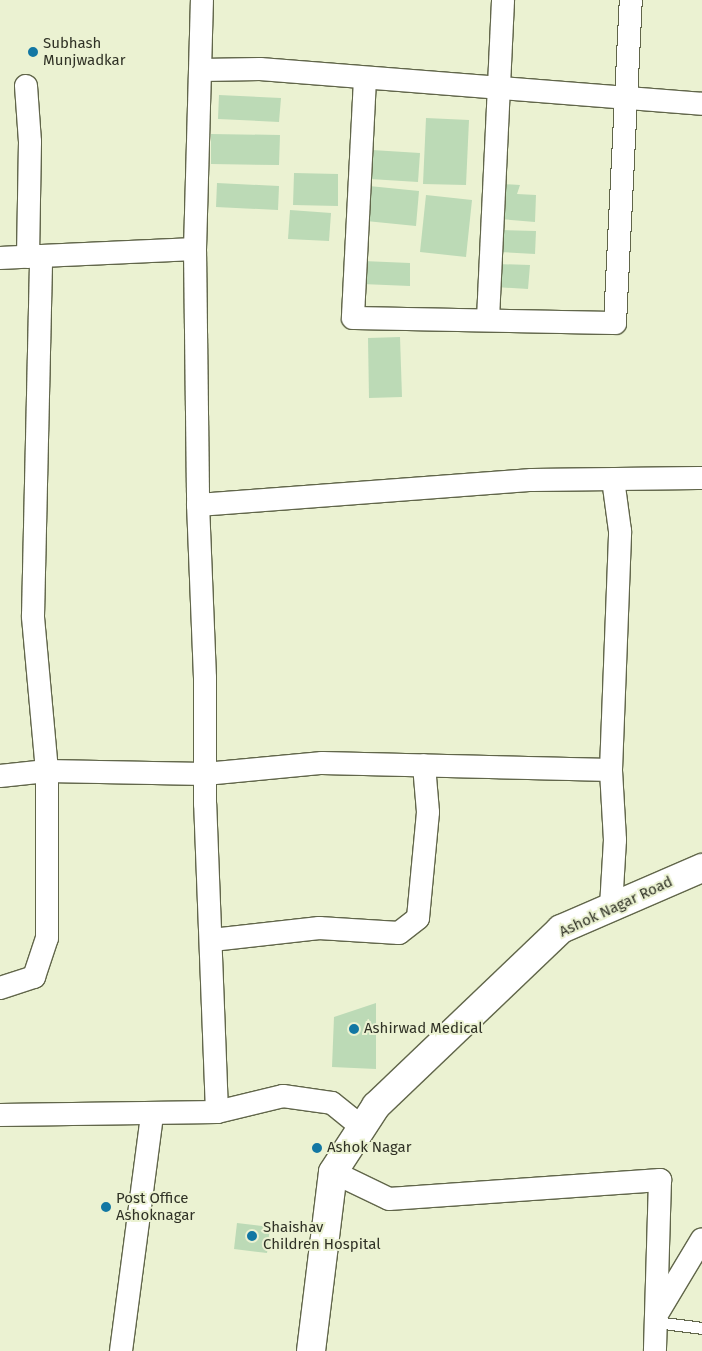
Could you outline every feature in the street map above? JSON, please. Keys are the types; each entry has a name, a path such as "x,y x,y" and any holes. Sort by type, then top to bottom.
{"street":[{"path":"202,0 195,249 198,506 205,678 205,774 217,1112"},
{"path":"488,320 503,0"},
{"path":"365,79 353,318 615,323 630,0"},
{"path":"201,70 260,69 365,79 702,104"},
{"path":"0,988 34,977 47,938 48,772 33,616 35,257 26,86"},
{"path":"0,258 195,249"},
{"path":"198,506 532,480 702,478"},
{"path":"611,907 616,840 611,770 620,531 613,479"},
{"path":"0,776 48,772 205,774 322,763 611,770"},
{"path":"212,940 319,928 399,933 418,918 428,812 424,765"},
{"name":"Ashok Nagar Road","path":"310,1351 333,1172 376,1106 561,929 702,868"},
{"path":"0,1115 217,1112 283,1096 332,1104 362,1127"},
{"path":"121,1351 152,1114"},
{"path":"333,1172 390,1199 660,1180 655,1351"},
{"path":"656,1319 702,1239"}],"lane":[{"path":"656,1319 702,1328"}],"building":[{"path":"219,95 281,98 279,122 218,119"},
{"path":"426,118 469,120 466,185 423,184"},
{"path":"211,134 280,135 279,165 211,164"},
{"path":"372,150 420,153 418,182 370,179"},
{"path":"294,173 338,174 338,206 293,205"},
{"path":"217,183 279,186 278,210 216,207"},
{"path":"502,184 520,185 517,194 536,195 535,222 500,219"},
{"path":"369,186 419,191 416,226 366,221"},
{"path":"426,195 472,200 466,257 420,252"},
{"path":"290,210 331,213 329,241 288,239"},
{"path":"500,230 536,231 535,254 499,252"},
{"path":"363,261 410,263 410,286 362,284"},
{"path":"497,264 530,265 528,289 496,287"},
{"path":"400,337 402,397 369,398 368,338"},
{"name":"Ashirwad Medical","path":"376,1003 376,1069 332,1067 334,1017"},
{"path":"237,1223 270,1227 267,1253 234,1249"}],"place":[{"name":"Subhash Munjwadkar","path":"33,52"},
{"name":"Ashirwad Medical","path":"354,1029"},
{"name":"Ashok Nagar","path":"317,1148"},
{"name":"Post Office Ashoknagar","path":"106,1207"},
{"name":"Shaishav Children Hospital","path":"252,1236"}]}
